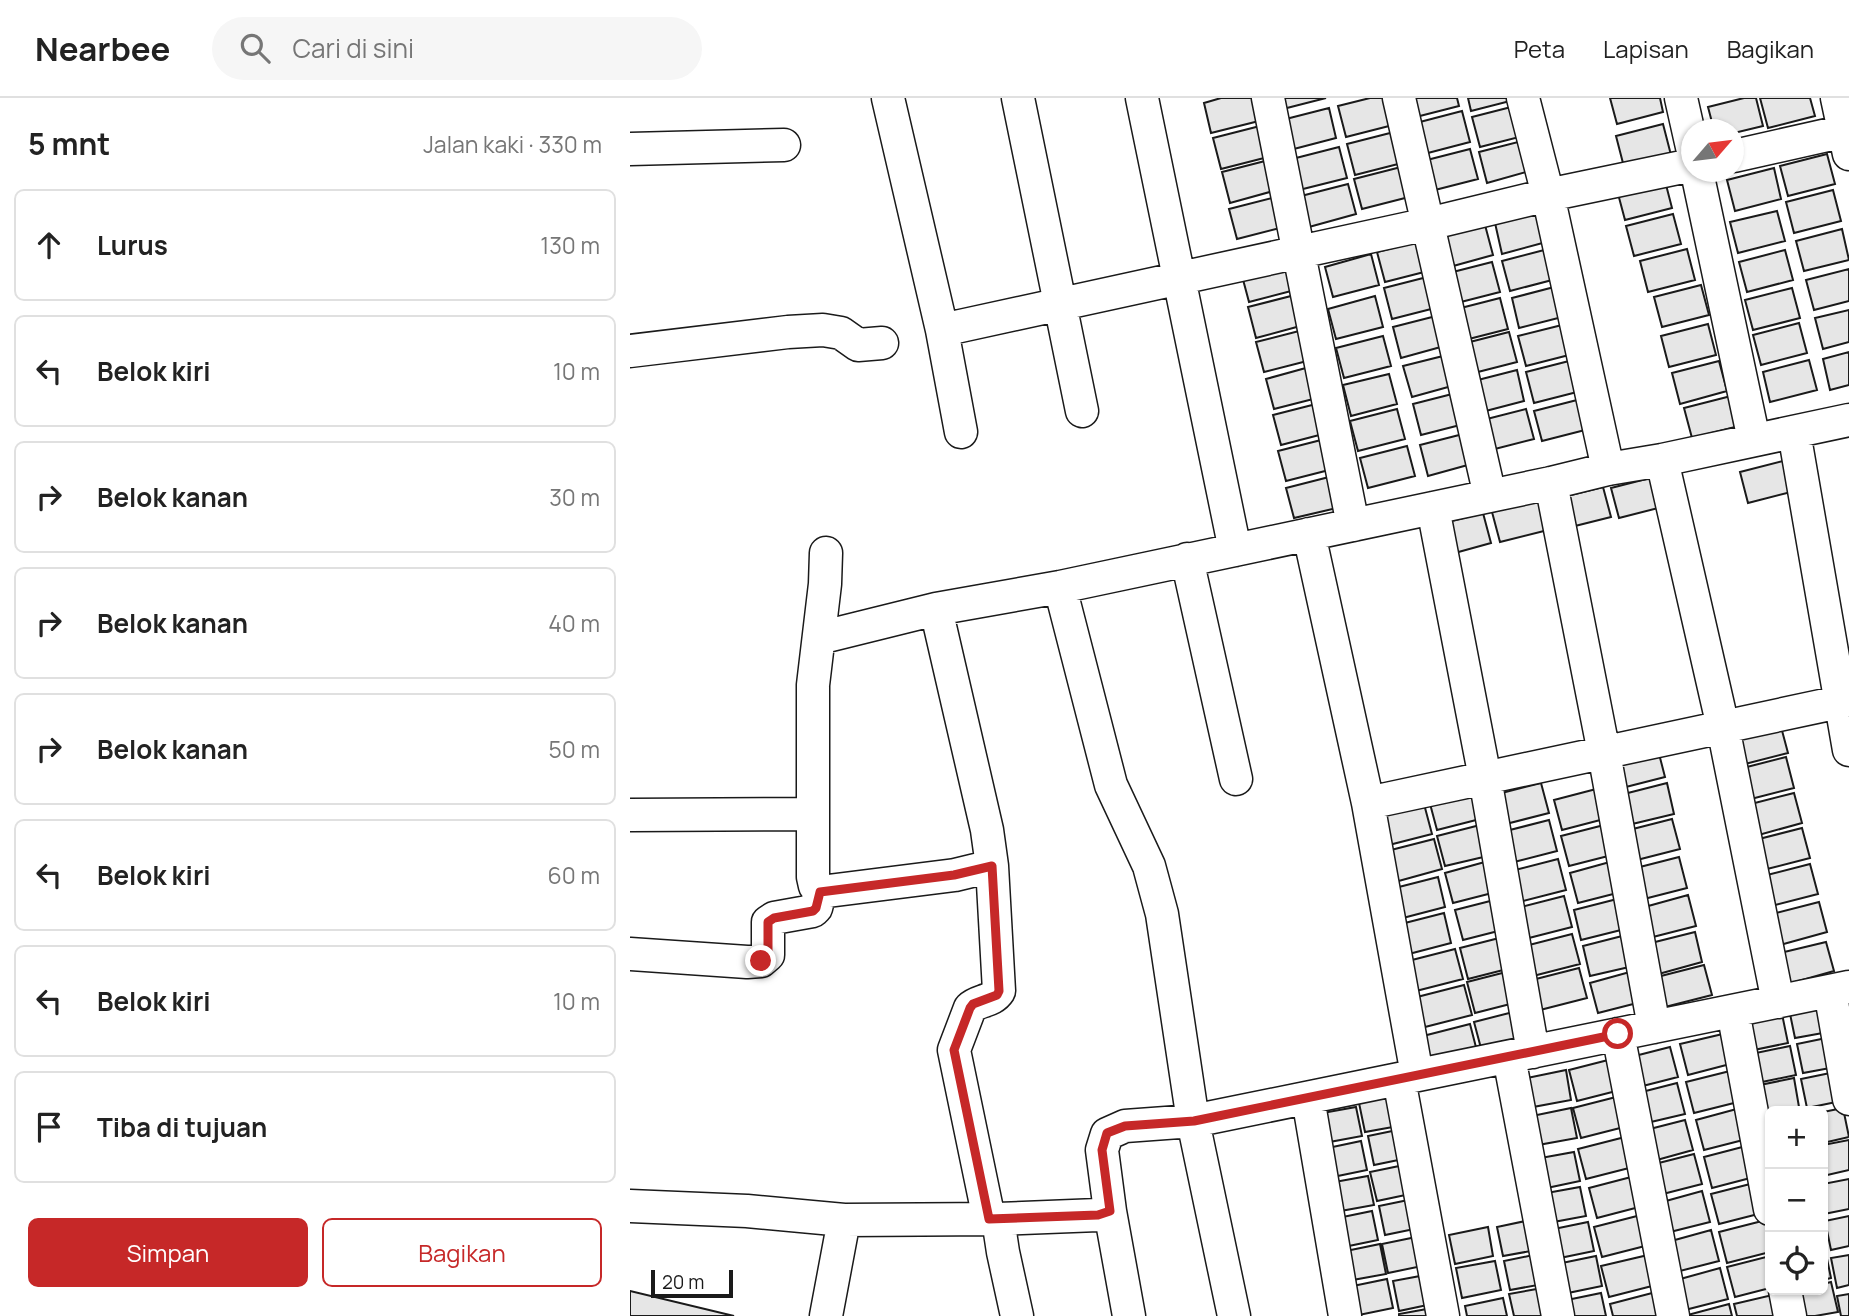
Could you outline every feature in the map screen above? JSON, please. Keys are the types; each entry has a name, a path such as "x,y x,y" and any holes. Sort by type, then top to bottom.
{"street":[{"path":"888,98 942,330 961,432"},
{"path":"1018,98 1082,411"},
{"path":"1142,98 1235,550"},
{"path":"1268,98 1353,525"},
{"path":"1399,98 1490,496"},
{"path":"1523,98 1548,195 1608,469"},
{"path":"1681,98 1686,119"},
{"path":"1744,154 1847,139 1837,98"},
{"path":"630,149 784,145"},
{"path":"942,330 1681,167"},
{"path":"1699,182 1754,440"},
{"path":"630,351 823,330 841,333 858,345 882,343"},
{"path":"819,638 936,609 1060,587 1849,420"},
{"path":"1794,432 1845,701 1849,750"},
{"path":"1662,460 1723,727 1778,1002"},
{"path":"1551,483 1654,1027"},
{"path":"1433,508 1485,778 1558,1316"},
{"path":"1309,534 1368,803 1443,1316"},
{"path":"820,892 813,877 813,685 825,584 826,552"},
{"path":"1187,559 1236,779"},
{"path":"1060,587 1111,785 1149,866 1162,914 1194,1121 1234,1316"},
{"path":"936,609 987,830 992,866 999,991 997,995 973,1004 954,1050 988,1219 997,1316"},
{"path":"1368,803 1845,701"},
{"path":"630,815 813,814"},
{"path":"820,892 954,875 992,866"},
{"path":"630,954 761,961 768,955 768,922 774,918 813,911 820,892"},
{"path":"1129,1316 1102,1150 1107,1133 1125,1126 1194,1121 1839,989 1849,1099"},
{"path":"1733,1011 1765,1182"},
{"path":"1618,1034 1673,1316"},
{"path":"1308,1098 1345,1316"},
{"path":"630,1206 747,1211 844,1220 988,1219 1098,1215 1110,1211"},
{"path":"988,1219 1003,1252 1017,1316"},
{"path":"826,1316 844,1220"},
{"path":"1786,1295 1790,1316"}],"building":[{"path":"1221,98 1253,98 1259,121 1211,133 1204,103"},
{"path":"1280,98 1326,98 1283,109"},
{"path":"1370,98 1386,98 1393,125 1346,137 1338,106"},
{"path":"1407,98 1457,98 1459,106 1412,118"},
{"path":"1468,98 1517,98 1518,99 1471,111"},
{"path":"1610,98 1660,98 1663,112 1617,124"},
{"path":"1744,98 1756,98 1763,126 1744,131 1744,119 1711,119 1708,107"},
{"path":"1760,98 1810,98 1815,116 1768,128"},
{"path":"1519,105 1527,135 1480,147 1472,117"},
{"path":"1329,108 1336,138 1290,150 1282,120"},
{"path":"1462,111 1470,142 1424,154 1416,123"},
{"path":"1663,124 1671,155 1624,167 1616,136"},
{"path":"1260,126 1268,157 1221,169 1213,138"},
{"path":"1394,132 1402,163 1355,175 1347,144"},
{"path":"1526,140 1533,170 1487,183 1479,152"},
{"path":"1339,147 1347,178 1299,190 1292,159"},
{"path":"1470,149 1478,179 1431,191 1423,161"},
{"path":"1827,154 1835,184 1788,196 1780,166"},
{"path":"1269,160 1277,190 1230,203 1222,172"},
{"path":"1401,167 1409,197 1362,209 1354,179"},
{"path":"1774,168 1781,199 1735,211 1728,182 1744,182 1744,176"},
{"path":"1664,177 1672,208 1625,220 1617,190"},
{"path":"1348,184 1356,214 1309,227 1301,196"},
{"path":"1833,190 1841,221 1794,233 1786,202"},
{"path":"1276,197 1284,227 1237,239 1229,209"},
{"path":"1542,211 1550,241 1502,254 1495,223"},
{"path":"1777,211 1785,241 1738,253 1730,222"},
{"path":"1673,214 1681,244 1634,256 1626,226"},
{"path":"1485,225 1493,255 1446,268 1438,237"},
{"path":"1842,229 1849,260 1804,271 1796,241"},
{"path":"1424,240 1432,270 1385,282 1377,252"},
{"path":"1548,249 1556,279 1510,291 1502,261"},
{"path":"1687,249 1695,280 1648,292 1640,261"},
{"path":"1785,250 1793,280 1747,292 1739,262"},
{"path":"1371,254 1379,285 1333,297 1325,267"},
{"path":"1288,260 1295,290 1249,302 1241,272"},
{"path":"1492,262 1500,292 1453,304 1445,274"},
{"path":"1849,269 1849,301 1814,310 1806,280"},
{"path":"1431,276 1439,307 1392,319 1384,288"},
{"path":"1701,285 1709,315 1662,327 1654,297"},
{"path":"1558,286 1566,316 1519,328 1512,298"},
{"path":"1792,288 1800,318 1753,330 1745,300"},
{"path":"1295,295 1304,325 1256,338 1248,307"},
{"path":"1375,296 1383,327 1336,339 1328,309"},
{"path":"1500,298 1508,329 1461,341 1453,310"},
{"path":"1849,310 1849,342 1823,349 1815,318"},
{"path":"1440,315 1448,345 1401,358 1393,327"},
{"path":"1799,323 1807,353 1761,365 1753,335"},
{"path":"1566,324 1573,354 1526,366 1518,336"},
{"path":"1708,324 1716,355 1669,367 1661,336"},
{"path":"1303,330 1311,360 1264,372 1256,342"},
{"path":"1509,332 1517,362 1470,374 1462,344"},
{"path":"1383,336 1391,366 1344,378 1336,348"},
{"path":"1849,352 1849,385 1830,390 1823,359"},
{"path":"1451,354 1459,384 1412,397 1403,366"},
{"path":"1573,360 1581,391 1534,403 1526,372"},
{"path":"1809,360 1817,390 1770,402 1763,372"},
{"path":"1719,361 1727,391 1680,404 1672,373"},
{"path":"1313,366 1321,397 1274,409 1266,379"},
{"path":"1517,370 1524,401 1478,413 1470,382"},
{"path":"1389,374 1397,404 1351,416 1343,385"},
{"path":"1460,392 1468,423 1421,435 1413,404"},
{"path":"1731,396 1739,426 1692,438 1684,408"},
{"path":"1581,399 1589,429 1542,441 1534,411"},
{"path":"1320,403 1327,433 1281,445 1273,415"},
{"path":"1397,409 1405,439 1358,451 1350,421"},
{"path":"1526,409 1534,439 1487,451 1479,421"},
{"path":"1467,433 1475,463 1428,476 1420,445"},
{"path":"1325,439 1333,469 1286,481 1278,451"},
{"path":"1407,446 1415,476 1368,488 1360,458"},
{"path":"1787,460 1795,491 1748,503 1740,472"},
{"path":"1333,476 1341,507 1294,518 1286,488"},
{"path":"1658,476 1666,506 1619,518 1611,488"},
{"path":"1603,487 1611,517 1563,529 1555,499"},
{"path":"1540,500 1548,530 1500,542 1492,512"},
{"path":"1483,513 1491,543 1444,556 1436,525"},
{"path":"1780,723 1788,753 1741,765 1733,735"},
{"path":"1657,746 1665,777 1618,789 1610,759"},
{"path":"1786,757 1794,788 1747,800 1739,769"},
{"path":"1541,783 1549,813 1502,825 1494,795"},
{"path":"1667,783 1674,814 1628,825 1620,795"},
{"path":"1476,788 1484,818 1437,830 1429,800"},
{"path":"1600,788 1608,818 1562,830 1554,800"},
{"path":"1794,793 1802,823 1755,836 1747,805"},
{"path":"1424,804 1432,834 1385,846 1377,816"},
{"path":"1672,819 1680,849 1633,861 1625,831"},
{"path":"1549,820 1557,851 1510,863 1502,832"},
{"path":"1484,824 1492,855 1445,866 1437,836"},
{"path":"1608,824 1616,854 1569,866 1561,836"},
{"path":"1802,828 1810,858 1763,870 1755,840"},
{"path":"1434,839 1442,869 1395,882 1387,851"},
{"path":"1679,857 1687,888 1640,900 1632,869"},
{"path":"1558,859 1566,890 1519,902 1511,871"},
{"path":"1492,860 1500,891 1453,903 1445,873"},
{"path":"1617,860 1625,891 1578,903 1570,873"},
{"path":"1810,864 1818,894 1771,906 1763,876"},
{"path":"1438,877 1445,907 1399,919 1391,889"},
{"path":"1688,895 1696,926 1649,938 1641,908"},
{"path":"1564,896 1572,927 1525,939 1517,908"},
{"path":"1502,898 1510,928 1463,940 1455,910"},
{"path":"1621,898 1629,928 1581,940 1574,910"},
{"path":"1819,902 1827,932 1780,945 1772,914"},
{"path":"1444,913 1451,943 1405,955 1397,925"},
{"path":"1695,932 1702,962 1655,975 1647,944"},
{"path":"1572,934 1580,964 1533,976 1525,946"},
{"path":"1630,934 1638,965 1590,976 1583,946"},
{"path":"1507,936 1515,967 1468,979 1460,948"},
{"path":"1826,942 1834,971 1788,984 1780,953"},
{"path":"1455,949 1463,979 1416,991 1408,961"},
{"path":"1704,965 1712,995 1665,1007 1657,977"},
{"path":"1579,968 1587,998 1540,1010 1532,980"},
{"path":"1514,970 1522,1001 1475,1013 1467,982"},
{"path":"1637,970 1645,1001 1598,1013 1590,983"},
{"path":"1464,985 1472,1015 1425,1027 1417,997"},
{"path":"1828,1001 1834,1031 1795,1038 1789,1009"},
{"path":"1521,1010 1528,1040 1482,1052 1474,1022"},
{"path":"1782,1014 1788,1043 1749,1051 1744,1021"},
{"path":"1470,1024 1478,1055 1431,1067 1423,1036"},
{"path":"1727,1033 1734,1063 1688,1075 1680,1044"},
{"path":"1836,1036 1841,1066 1803,1073 1797,1044"},
{"path":"1790,1046 1796,1075 1757,1083 1751,1054"},
{"path":"1670,1047 1678,1077 1631,1089 1623,1059"},
{"path":"1616,1058 1624,1089 1577,1101 1569,1070"},
{"path":"1566,1070 1571,1100 1533,1107 1527,1078"},
{"path":"1734,1070 1742,1101 1694,1113 1686,1082"},
{"path":"1840,1071 1846,1100 1807,1106 1801,1079"},
{"path":"1794,1078 1799,1106 1765,1106 1765,1114 1761,1115 1755,1086"},
{"path":"1677,1083 1685,1114 1638,1125 1630,1095"},
{"path":"1397,1095 1404,1125 1365,1132 1359,1103"},
{"path":"1620,1096 1628,1126 1581,1138 1573,1108"},
{"path":"1356,1107 1362,1136 1324,1143 1317,1114"},
{"path":"1744,1107 1751,1138 1704,1150 1696,1120"},
{"path":"1571,1108 1577,1138 1538,1145 1532,1116"},
{"path":"1843,1108 1849,1137 1828,1142 1828,1111"},
{"path":"1685,1120 1693,1150 1646,1163 1638,1132"},
{"path":"1407,1128 1413,1157 1374,1165 1368,1136"},
{"path":"1625,1137 1633,1167 1586,1179 1578,1149"},
{"path":"1849,1140 1849,1170 1828,1175 1828,1144"},
{"path":"1361,1141 1367,1170 1328,1178 1323,1149"},
{"path":"1750,1145 1758,1176 1712,1188 1704,1157"},
{"path":"1574,1152 1580,1181 1542,1189 1535,1159"},
{"path":"1694,1154 1702,1184 1655,1196 1647,1166"},
{"path":"1409,1164 1415,1193 1377,1201 1370,1172"},
{"path":"1368,1176 1374,1205 1335,1212 1329,1183"},
{"path":"1635,1176 1643,1206 1597,1218 1589,1188"},
{"path":"1849,1179 1849,1209 1828,1213 1828,1183"},
{"path":"1758,1182 1765,1212 1719,1224 1711,1194"},
{"path":"1580,1187 1586,1216 1548,1223 1541,1194"},
{"path":"1702,1191 1710,1222 1662,1234 1655,1204"},
{"path":"1418,1198 1424,1227 1385,1235 1379,1206"},
{"path":"1372,1211 1378,1240 1339,1248 1333,1219"},
{"path":"1641,1215 1649,1245 1602,1257 1594,1227"},
{"path":"1849,1216 1849,1246 1831,1250 1828,1220"},
{"path":"1535,1219 1542,1249 1503,1256 1497,1227"},
{"path":"1765,1220 1765,1253 1727,1263 1719,1232"},
{"path":"1588,1222 1594,1251 1555,1259 1549,1230"},
{"path":"1488,1227 1493,1256 1455,1264 1449,1235"},
{"path":"1711,1230 1719,1261 1672,1273 1664,1243"},
{"path":"1421,1236 1427,1265 1388,1273 1382,1244"},
{"path":"1380,1244 1386,1274 1347,1281 1341,1252"},
{"path":"1543,1253 1549,1283 1510,1290 1504,1261"},
{"path":"1648,1255 1656,1285 1609,1297 1601,1266"},
{"path":"1849,1255 1849,1285 1837,1288 1831,1258"},
{"path":"1596,1256 1602,1286 1563,1294 1557,1264"},
{"path":"1765,1257 1765,1289 1735,1297 1727,1267"},
{"path":"1495,1261 1501,1290 1462,1298 1456,1268"},
{"path":"1720,1268 1728,1299 1681,1311 1673,1281"},
{"path":"1431,1274 1437,1303 1399,1311 1393,1281"},
{"path":"1387,1279 1393,1308 1354,1316 1348,1287"},
{"path":"1831,1282 1838,1312 1798,1316 1794,1295 1828,1295 1828,1283"},
{"path":"1548,1287 1554,1316 1514,1316 1509,1294"},
{"path":"630,1291 734,1316 630,1316"},
{"path":"1656,1292 1662,1316 1613,1316 1610,1304"},
{"path":"1601,1293 1606,1316 1565,1316 1562,1301"},
{"path":"1849,1294 1849,1316 1841,1316 1837,1296"},
{"path":"1782,1295 1787,1316 1737,1316 1734,1304"},
{"path":"1503,1298 1507,1316 1467,1316 1465,1306"},
{"path":"1729,1304 1732,1316 1684,1316"},
{"path":"1438,1307 1440,1316 1399,1316 1399,1314"}],"route":[{"path":"761,961 768,955 768,922 774,918 813,911 820,892 954,875 992,866 999,991 990,999 973,1004 954,1050 989,1219 1098,1215 1110,1211 1102,1150 1107,1133 1125,1126 1194,1121 1618,1034"}]}
